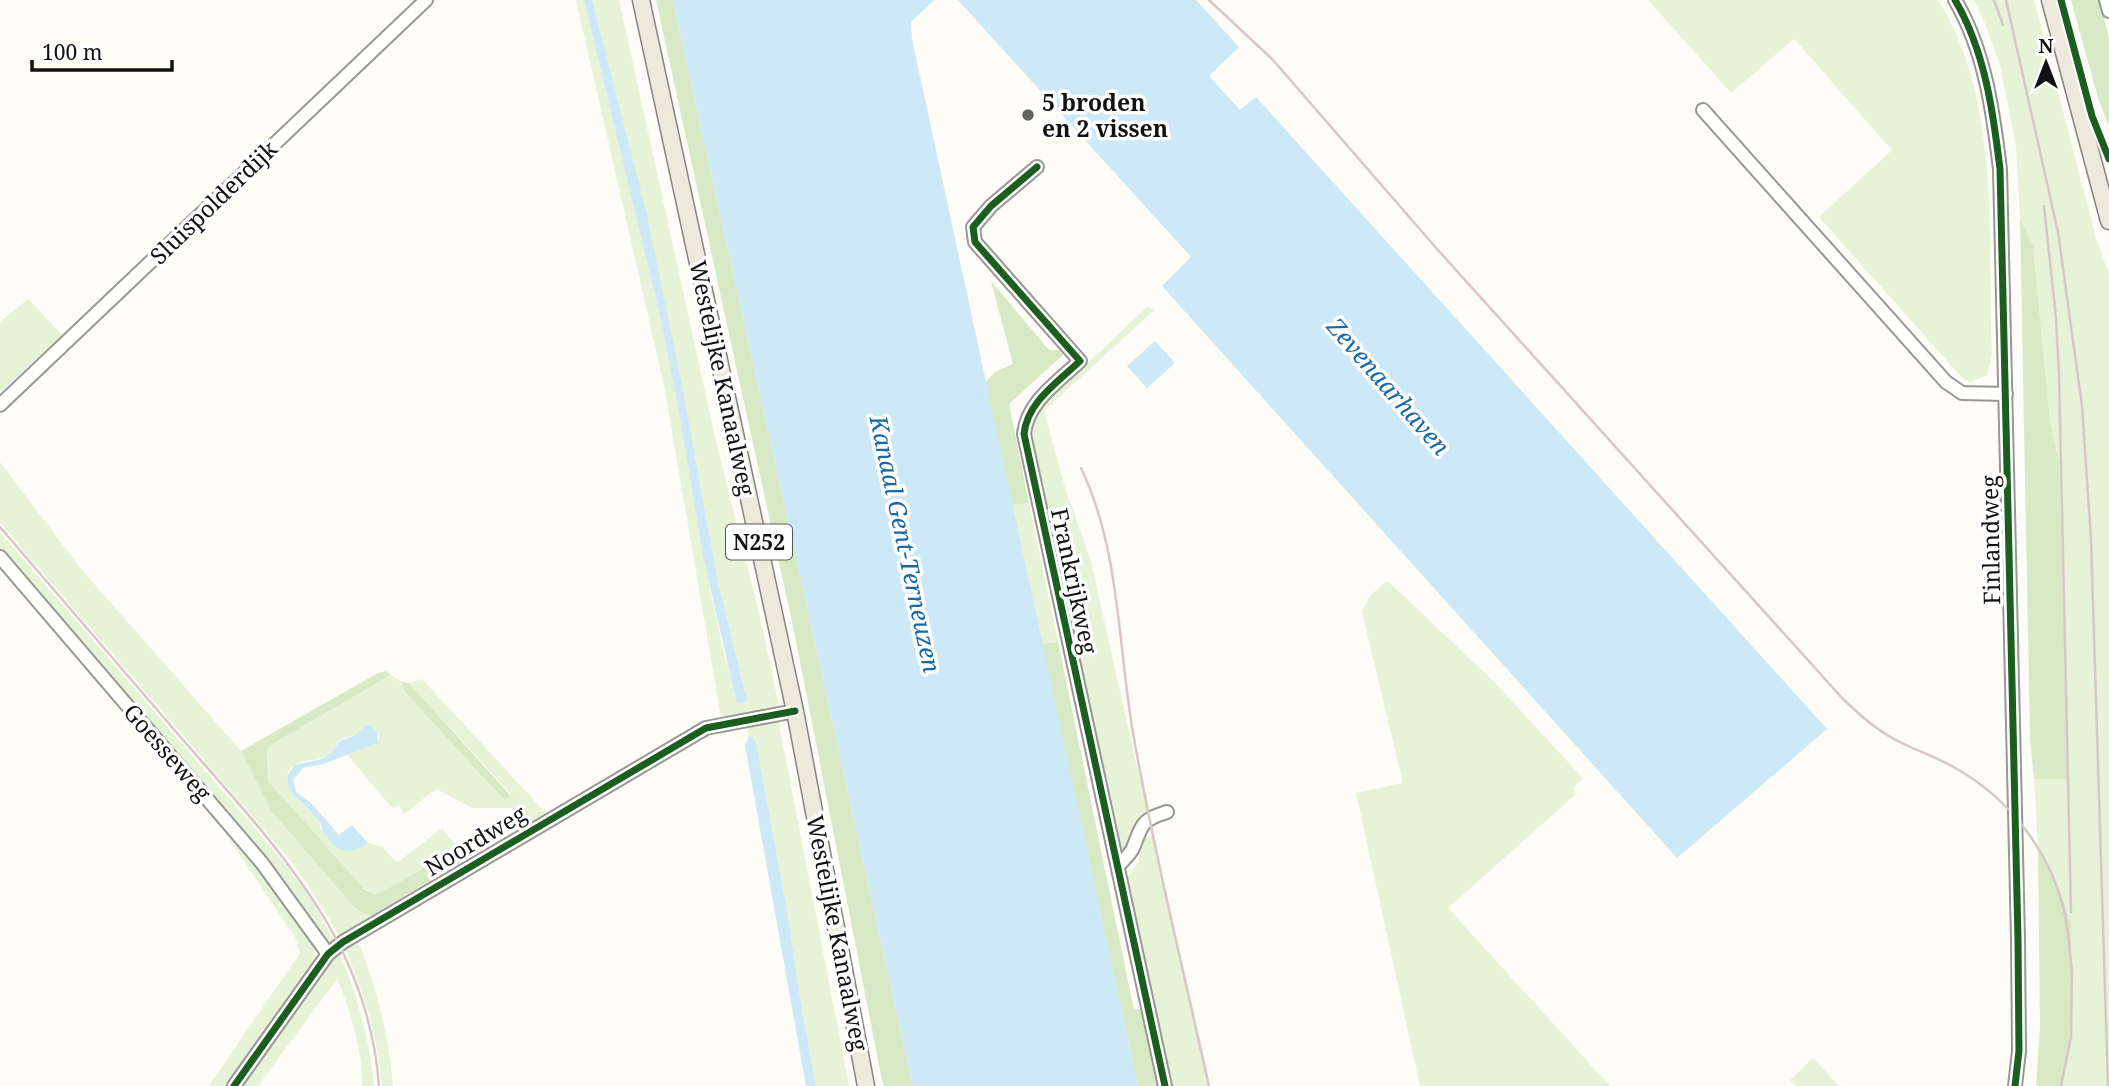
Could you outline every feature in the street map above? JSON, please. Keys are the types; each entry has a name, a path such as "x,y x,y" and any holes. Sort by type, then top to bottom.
{"main road":[{"name":"Westelijke Kanaalweg","path":"641,0 795,711 866,1086"},
{"path":"2050,0 2109,221"}],"street":[{"name":"Sluispolderdijk","path":"0,405 426,0"},
{"name":"Finlandweg","path":"1955,0 1964,15 1980,57 1993,113 2000,169 2018,939 2019,1051 2015,1086"},
{"path":"2106,0 2109,11"},
{"path":"1703,110 1946,382 1962,393 2006,394"},
{"name":"Frankrijkweg","path":"1037,167 991,206 973,227 975,242 1080,361 1034,405 1025,420 1024,434 1166,1086"},
{"name":"Goesseweg","path":"0,557 262,863 328,954"},
{"name":"Noordweg","path":"234,1086 328,954 352,935 706,728 795,711"},
{"path":"1118,866 1132,851 1142,825 1154,816 1167,812"}],"green space":[{"path":"576,0 584,0 661,321 704,561 722,645 739,704 747,701 718,581 695,455 592,0 619,0 715,437 762,625 780,711 725,719 720,712 665,390"},
{"path":"656,0 673,0 913,1086 884,1086 882,1080 794,631"},
{"path":"1648,0 1938,0 1958,39 1973,82 1982,126 1990,219 1992,355 1987,375 1971,382 1964,380 1819,217 1892,150 1794,39 1731,93"},
{"path":"1974,0 1999,0 2002,3 2002,0 2034,0 2096,238 2109,273 2109,1086 2061,1086 2068,1051 2071,1008 2071,922 2054,876 2038,848 2034,779 2068,778 2059,463 2050,421 2033,245 2020,219 2016,146 2000,65"},
{"path":"2071,0 2100,0 2109,39 2109,126 2098,98"},
{"path":"2020,219 2033,245 2050,421 2059,463 2068,779 2034,779 2030,739"},
{"path":"991,281 1049,350 1062,350 1065,353 1009,404 1029,503 1012,505 985,383 995,372 1013,364"},
{"path":"28,299 62,335 0,392 0,322"},
{"path":"1147,307 1154,310 1044,411 1066,491 1090,558 1148,815 1128,847 1120,851 1116,849 1030,432 1034,414"},
{"path":"0,462 82,570 241,751 271,811 355,908 364,914 372,915 341,939 290,860 0,523"},
{"path":"1029,503 1058,642 1042,644 1012,505"},
{"path":"0,532 282,860 308,894 335,942 327,944 0,553"},
{"path":"1385,582 1389,582 1492,680 1583,778 1573,788 1576,794 1448,908 1610,1086 1420,1086 1356,793 1403,783 1362,612 1369,597"},
{"path":"1058,642 1134,1010 1143,1008 1159,1086 1138,1086 1042,644"},
{"path":"386,671 391,675 269,746 267,752 268,781 365,890 375,894 382,892 458,848 467,859 372,915 364,914 355,908 271,811 241,751 378,673"},
{"path":"391,675 402,682 404,691 504,800 511,794 409,683 422,679 546,813 531,822 520,808 472,808 436,789 404,814 399,805 392,808 346,753 378,743 379,736 375,729 341,739 330,754 300,763 291,768 287,776 293,792 320,822 320,828 334,845 364,846 368,843 383,847 398,862 442,828 458,848 375,894 358,885 268,781 267,752 269,746"},
{"path":"402,682 409,683 511,796 504,800 404,691"},
{"path":"779,719 849,1086 816,1086 756,742 749,736 747,724"},
{"path":"1152,835 1209,1086 1169,1086 1125,880 1136,866 1145,839"},
{"path":"227,836 266,879 296,918 314,952 316,965 230,1086 209,1086 300,953 295,937"},
{"path":"2038,848 2054,876 2071,922 2071,1008 2068,1051 2061,1086 2036,1086 2040,1027"},
{"path":"356,937 380,1010 393,1086 382,1086 369,1014 344,945"},
{"path":"339,950 361,1016 374,1086 362,1086 355,1031 337,979 258,1086 237,1086 326,963"},
{"path":"1813,1058 1839,1086 1796,1086 1790,1080"}],"water":[{"path":"584,0 592,0 646,211 718,581 747,701 741,704 737,703 704,561 661,321"},
{"name":"Kanaal Gent-Terneuzen","path":"673,0 934,0 911,22 912,39 1138,1086 913,1086"},
{"name":"Zevenaarhaven","path":"958,0 1196,0 1239,47 1209,76 1240,110 1256,97 1827,729 1677,858 1162,286 1191,257"},
{"path":"1155,341 1175,363 1147,388 1127,366"},
{"path":"366,725 370,725 377,732 378,743 323,764 303,768 293,780 296,792 311,803 339,835 352,825 368,843 345,851 333,845 324,835 320,822 289,789 287,776 295,765 322,759 335,750 341,741 357,734"},
{"path":"749,736 756,742 816,1086 806,1086 745,745"}],"railway":[{"path":"1209,0 1273,60 1437,249 1843,699 1887,735 1976,781 2009,810 2036,845 2056,885 2067,923 2072,975"},
{"path":"1994,0 2003,25"},
{"path":"2006,0 2058,232 2082,406 2091,539 2108,1086"},
{"path":"2044,206 2059,375 2071,912"},
{"path":"1081,468 1094,499 1111,565 1141,777 1209,1086"},
{"path":"0,527 246,812 309,893 335,936 356,982 371,1032 379,1086"},
{"path":"2061,1086 2071,1037 2072,968"}],"cycle path":[{"path":"1955,0 1981,61 1991,103 2000,169 2018,939 2019,1051 2015,1086"},
{"path":"2061,0 2092,116 2109,159"},
{"path":"1037,167 991,206 973,227 975,242 1080,361 1037,402 1026,423 1024,434 1165,1086"},
{"path":"234,1086 328,954 343,942 706,728 795,711"}],"place":[{"name":"5 broden en 2 vissen","path":"1028,115"}]}
